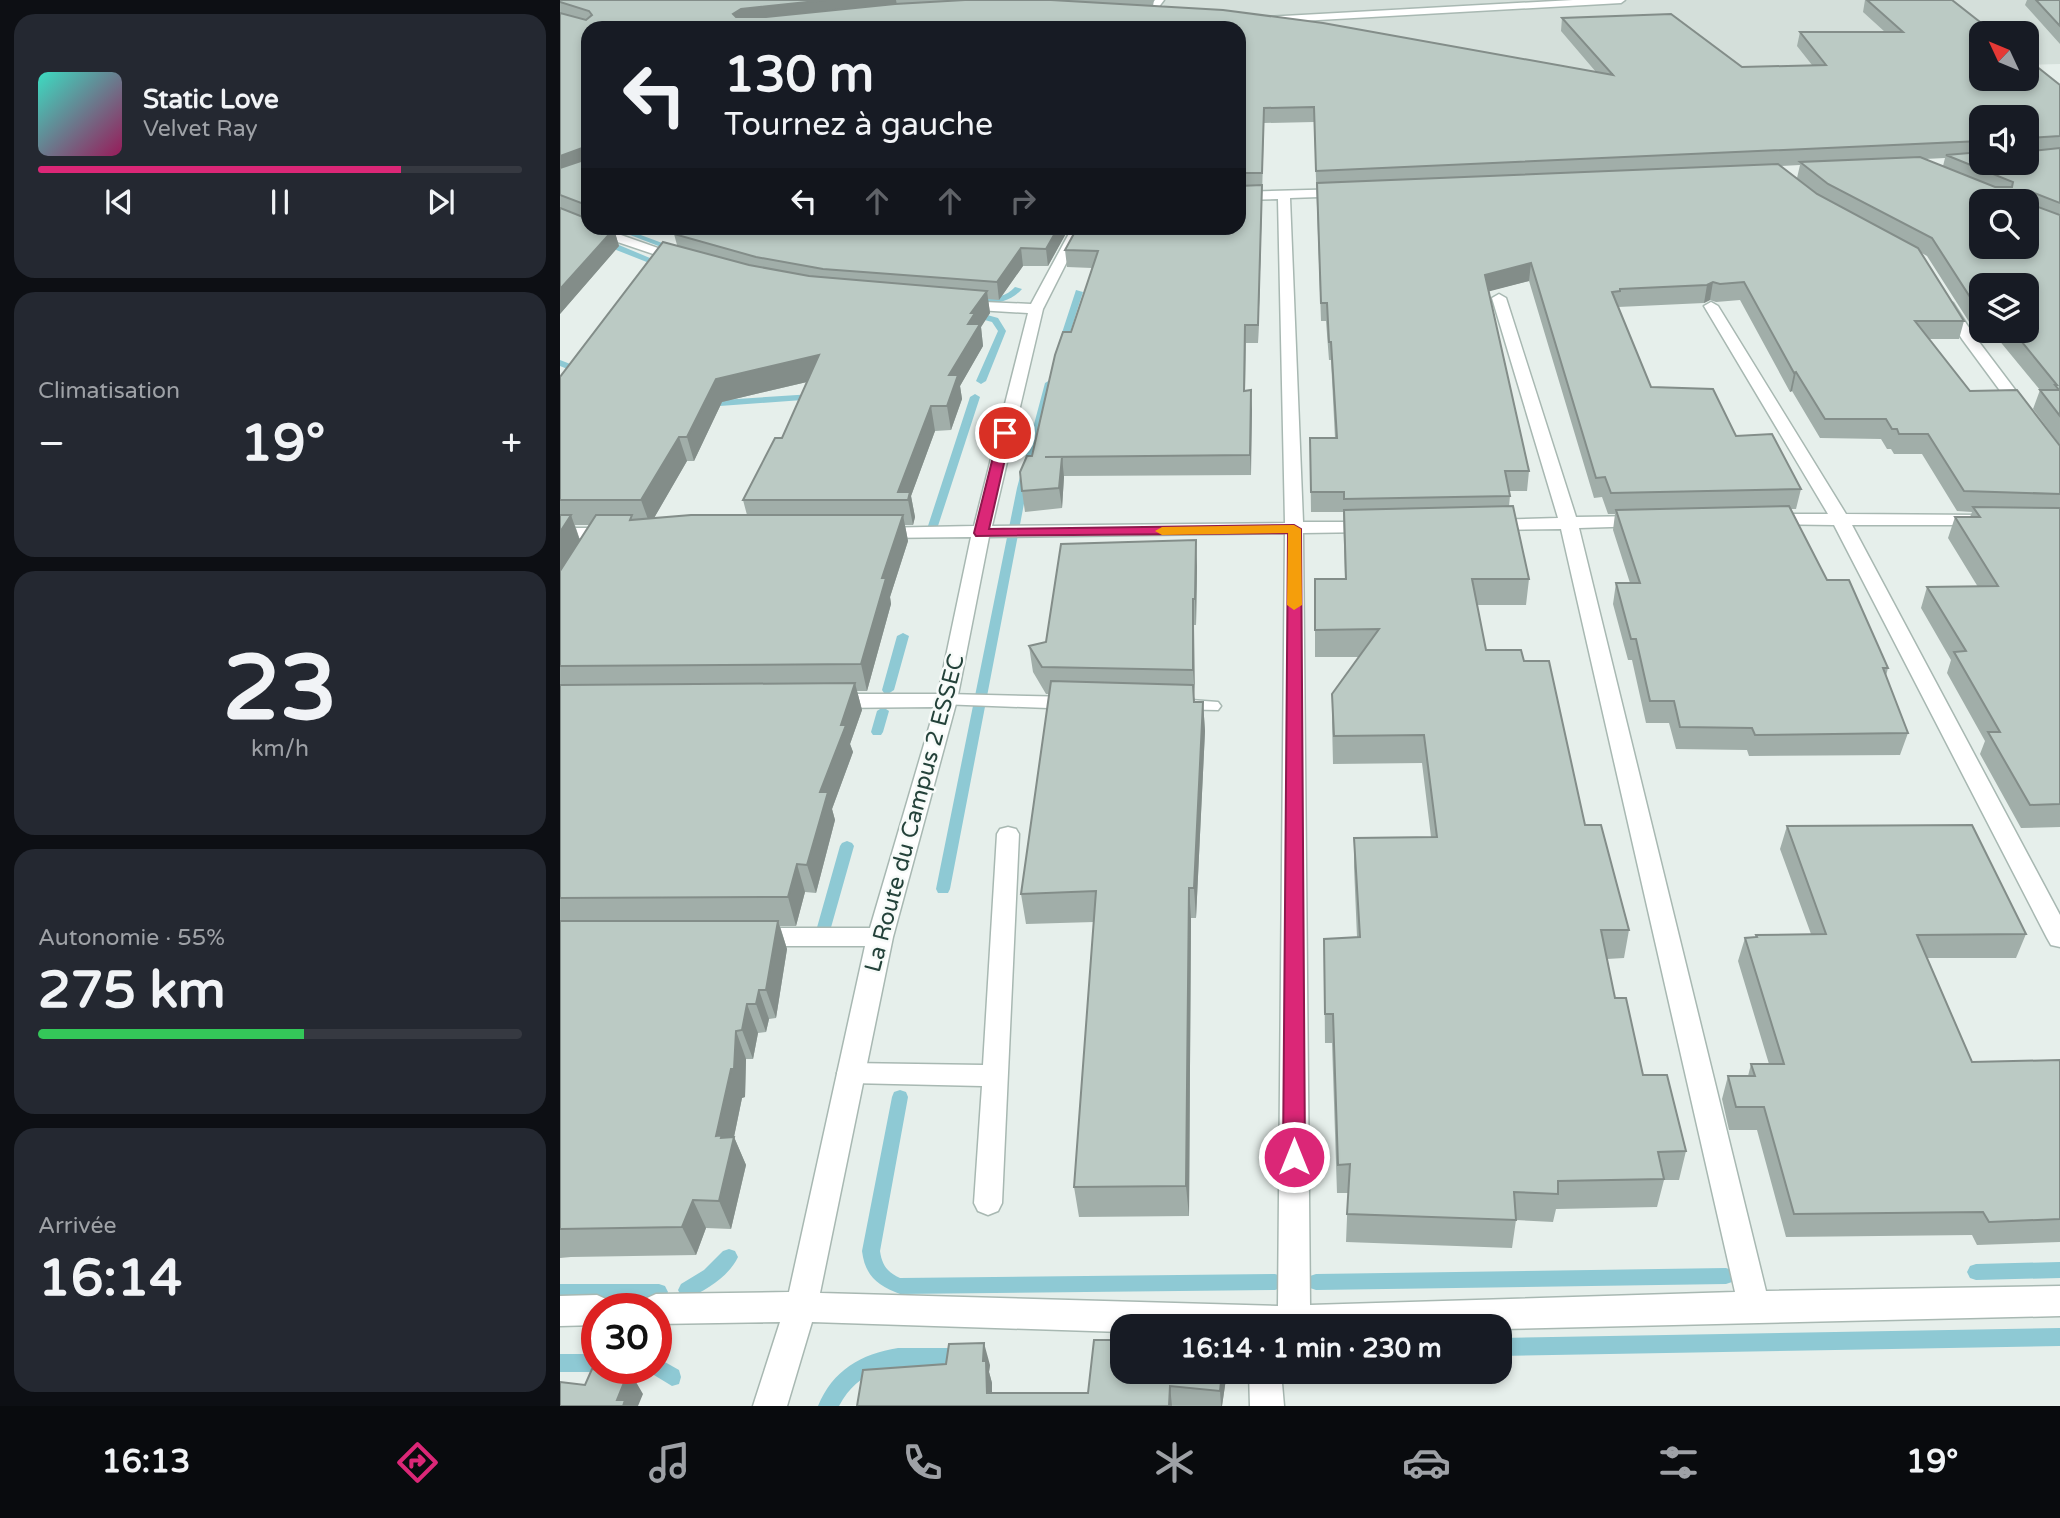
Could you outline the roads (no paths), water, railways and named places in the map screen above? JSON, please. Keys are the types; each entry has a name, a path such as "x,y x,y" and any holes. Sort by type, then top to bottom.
{"street":[{"path":"1143,21 1160,0"},
{"path":"1258,19 1621,0"},
{"path":"1136,11 1161,12"},
{"path":"1246,196 1353,193"},
{"path":"1284,195 1294,529 1294,1314"},
{"path":"612,235 694,263"},
{"name":"La Route du Campus 2 ESSEC","path":"770,1406 801,1307 880,937 947,700 981,533 1036,309 1074,235"},
{"path":"1940,292 1967,336 2060,460"},
{"path":"1499,298 1569,523 1754,1306"},
{"path":"947,304 1036,309"},
{"path":"1711,306 1839,517 2060,938"},
{"path":"1744,519 1839,517 2005,520"},
{"path":"1473,525 1663,521"},
{"path":"857,533 1390,527"},
{"path":"560,533 624,533"},
{"path":"584,553 597,533"},
{"path":"809,701 947,700"},
{"path":"727,938 880,937"},
{"path":"1491,1314 2060,1301"},
{"path":"672,1309 801,1307 1110,1318"},
{"path":"560,1311 581,1310"},
{"path":"1266,1384 1267,1406"}],"lane":[{"path":"947,700 1100,703"},
{"path":"1156,705 1211,706"},
{"path":"988,1203 1008,834"},
{"path":"850,1073 994,1076"}],"waterway":[{"path":"635,235 677,250"},
{"path":"604,242 665,266"},
{"path":"973,300 1003,299 1018,289"},
{"path":"1062,345 1079,292"},
{"path":"973,314 995,320 1002,331 981,381"},
{"path":"560,363 580,371 579,374"},
{"path":"943,889 1022,488 1050,383"},
{"path":"706,404 813,397"},
{"path":"932,529 975,397"},
{"path":"888,690 903,636"},
{"path":"877,732 883,711"},
{"path":"823,931 847,846"},
{"path":"900,1097 871,1251 876,1269 883,1278 894,1284 1275,1282"},
{"path":"687,1290 710,1276 729,1257"},
{"path":"1976,1272 2060,1270"},
{"path":"1316,1282 1726,1276"},
{"path":"560,1292 659,1292"},
{"path":"1512,1347 2060,1337"},
{"path":"828,1406 851,1374 866,1365 898,1357 954,1357"},
{"path":"560,1363 581,1363"}]}
